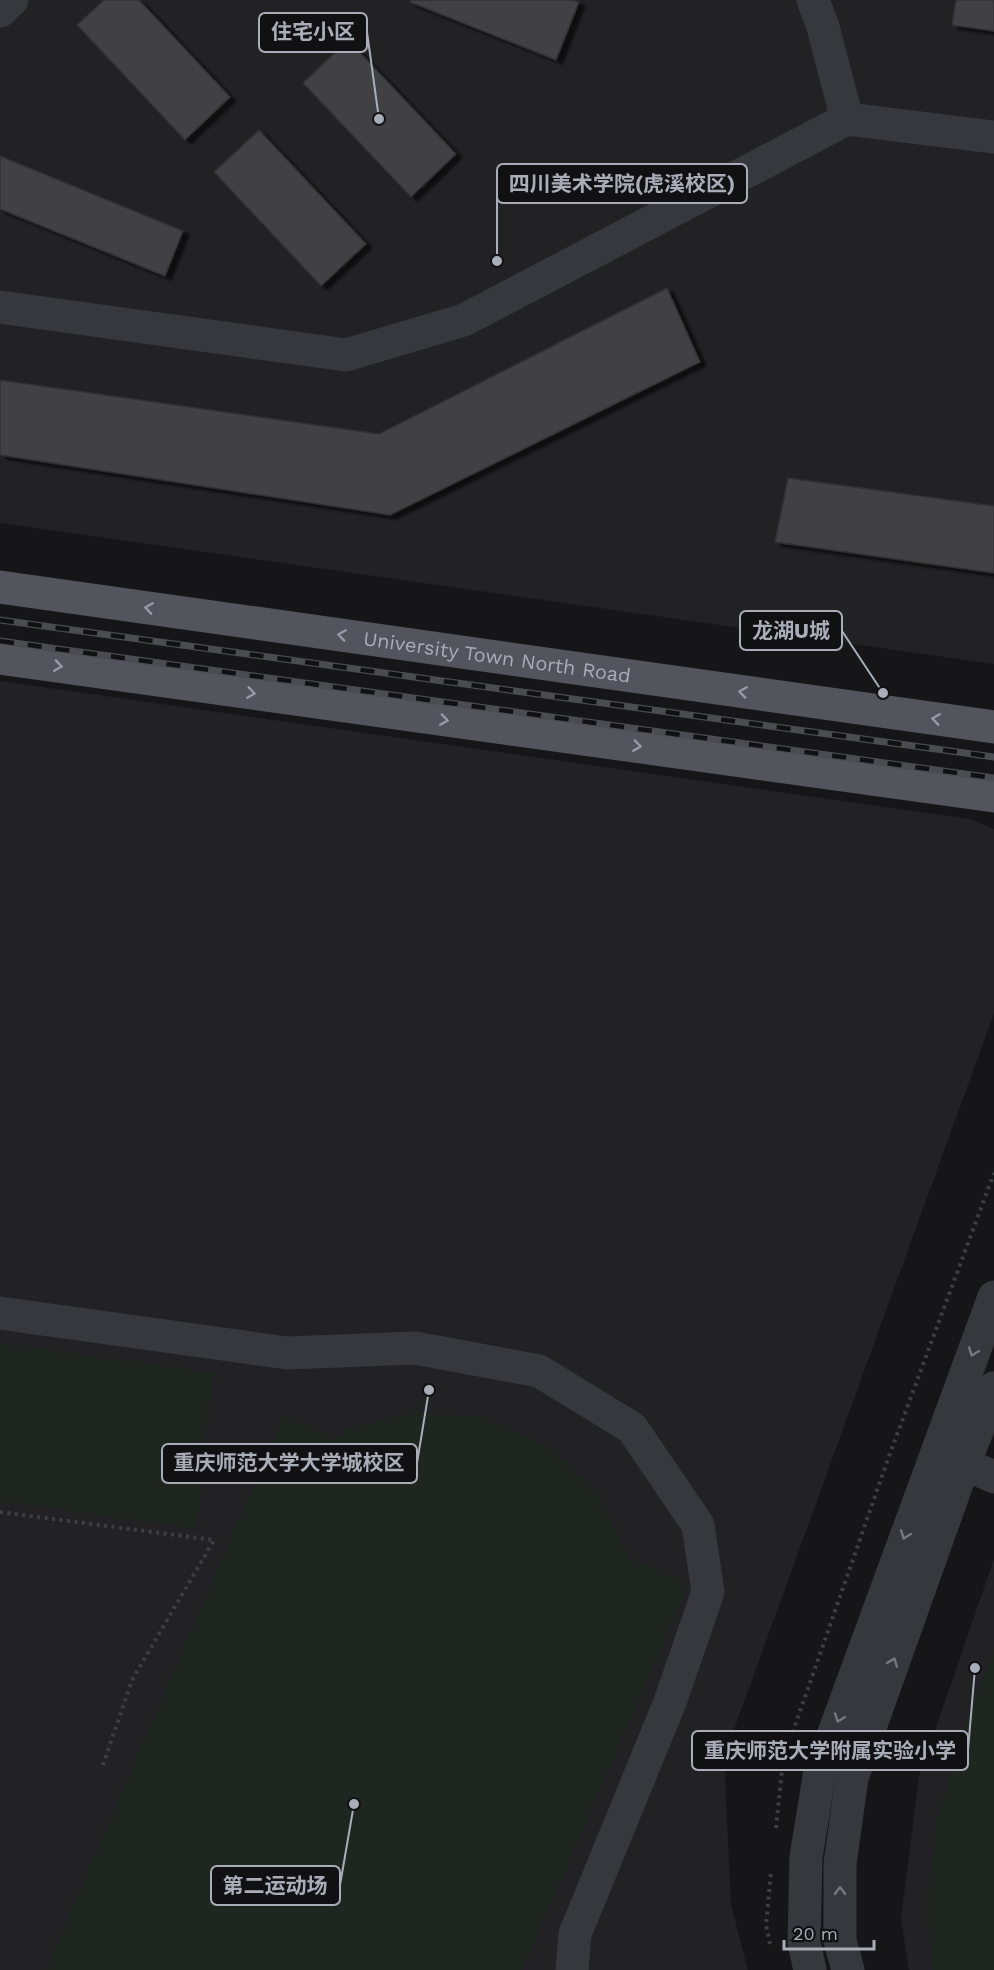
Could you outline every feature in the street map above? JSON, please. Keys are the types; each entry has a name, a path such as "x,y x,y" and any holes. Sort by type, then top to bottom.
{"main road":[{"name":"University Town North Road","path":"0,587 994,727"},
{"path":"0,658 994,796"}],"street":[{"path":"0,11 12,0"},
{"path":"813,0 823,27 847,119"},
{"path":"0,307 346,355 464,321 847,119 994,137"},
{"path":"848,1970 840,1941 840,1864 852,1778 950,1458 994,1298"},
{"path":"0,1313 287,1353 415,1348 539,1371 632,1428 698,1525 708,1592 670,1702 575,1934 572,1970"},
{"path":"810,1970 804,1943 806,1857 820,1771 950,1458 994,1388"},
{"path":"950,1458 994,1478"}],"path":[{"path":"0,1512 214,1539 132,1680 102,1768"}],"shaded area":[{"path":"0,0 994,0 994,664 0,523"},
{"path":"0,681 970,819 994,829 994,1013 724,1757 731,1905 748,1970 0,1970"},
{"path":"0,1343 213,1373 196,1529 0,1501"},
{"path":"415,1412 485,1418 549,1447 600,1496 630,1559 689,1583 522,1970 46,1970 284,1415 335,1439 347,1430"},
{"path":"994,1559 994,1970 909,1970 901,1919 919,1777"},
{"path":"994,1652 994,1970 933,1970 926,1904 939,1814 965,1726"}],"building":[{"path":"104,0 139,0 230,97 185,140 77,25"},
{"path":"411,0 573,0 579,2 556,60 410,2"},
{"path":"956,0 994,0 994,31 952,25"},
{"path":"348,40 456,154 411,197 303,83"},
{"path":"259,130 366,244 321,286 214,172"},
{"path":"0,156 183,231 165,276 0,209"},
{"path":"667,288 700,362 390,515 0,455 0,380 379,434"},
{"path":"788,478 994,506 994,573 775,542"}],"railway":[{"path":"0,620 994,757"},
{"path":"0,641 994,778"}],"place":[{"name":"住宅小区","path":"379,119"},
{"name":"四川美术学院(虎溪校区)","path":"497,261"},
{"name":"龙湖U城","path":"883,693"},
{"name":"重庆师范大学大学城校区","path":"429,1390"},
{"name":"重庆师范大学附属实验小学","path":"975,1668"},
{"name":"第二运动场","path":"354,1804"}]}
